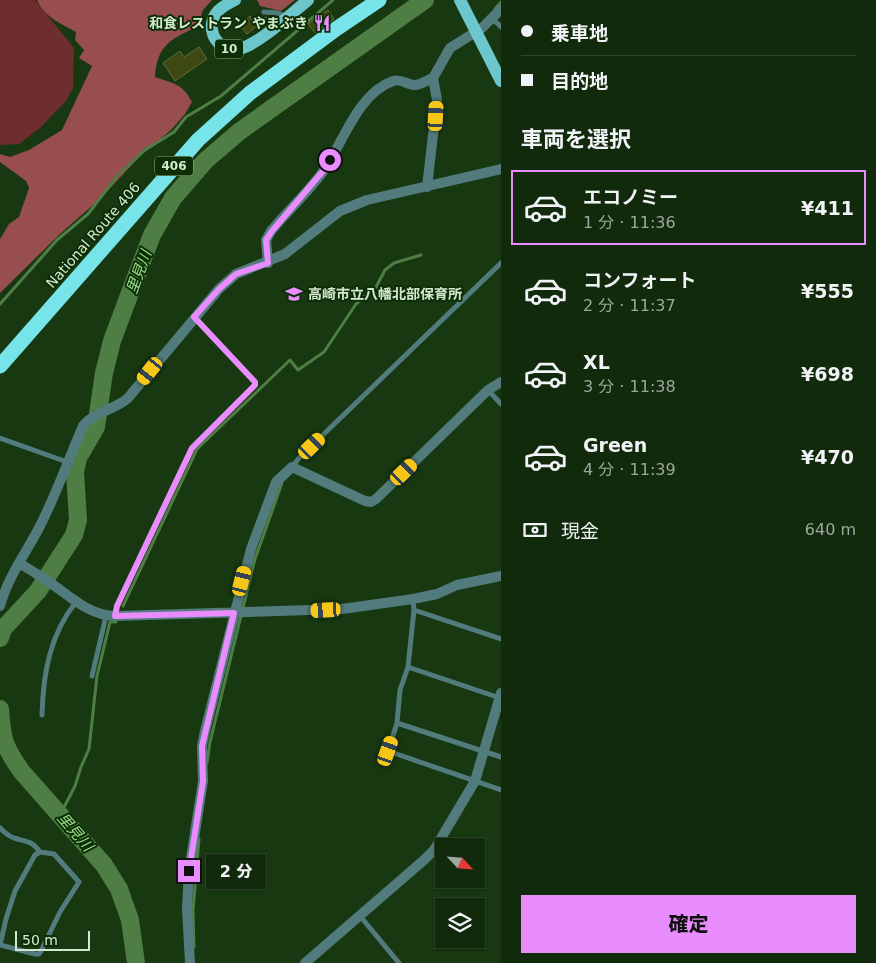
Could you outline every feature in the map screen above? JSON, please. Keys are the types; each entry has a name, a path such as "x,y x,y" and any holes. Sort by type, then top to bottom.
{"highway":[{"name":"National Route 406","path":"0,366 198,140 250,93 336,29 379,0"}],"main road":[{"name":"10","path":"235,0 218,12 212,22 211,32 218,43 229,49 236,50 252,44 308,0"},
{"path":"460,0 501,81"}],"street":[{"path":"427,187 437,100 433,78 450,48 482,28 501,9"},
{"path":"268,263 266,240 323,171 351,122 364,104 374,93 393,81 402,81 414,85 433,78"},
{"path":"0,606 3,587 40,527 83,426 89,418 121,404 128,398 194,317 219,289 236,274 268,263 285,254 340,211 367,200 501,169"},
{"path":"190,963 187,910 189,871 203,781 202,746 250,549 276,482 292,467 365,501 371,502 488,390 501,382"},
{"path":"19,563 88,609 111,616 414,605 457,584 501,576"},
{"path":"305,963 434,850 475,782 500,696"}],"lane":[{"path":"498,0 501,9"},
{"path":"264,12 278,13 287,17"},
{"path":"492,18 501,27"},
{"path":"292,467 299,458 501,264"},
{"path":"92,676 111,616 192,448 255,385 255,382 194,317"},
{"path":"488,390 501,404"},
{"path":"0,438 67,462"},
{"path":"42,715 43,690 51,647 76,602"},
{"path":"501,640 414,605 408,667 400,690 397,723 388,751 501,790"},
{"path":"408,667 500,696"},
{"path":"397,723 501,758"},
{"path":"0,828 8,835 30,842 40,852 54,854 79,882 60,912 39,954 0,945 17,885 35,855 40,852"},
{"path":"360,916 399,963"}],"shaded area":[{"path":"0,0 35,0 74,48 73,88 66,101 40,128 19,144 0,145"},
{"path":"37,0 212,0 203,10 197,27 172,40 162,51 156,66 155,77 177,85 185,91 192,102 185,114 171,130 140,156 100,199 61,233 0,293 0,239 9,224 19,217 29,188 26,181 0,162 0,154 10,157 29,150 62,130 92,66 79,58 84,50 75,40 76,32 59,23 44,11"},
{"path":"257,0 295,0 281,11 260,6"}],"building":[{"name":"和食レストラン やまぶき","path":"328,10 334,19 315,33 308,24"},
{"path":"250,16 251,19 268,17 247,34 239,25"},
{"path":"199,47 207,59 175,81 163,63 180,51 184,57"}],"waterway":[{"path":"0,304 57,240 88,214 117,176 145,150 174,132 186,117 221,96 333,0"},
{"name":"里見川","path":"0,638 3,629 38,591 74,535 78,520 75,472 78,458 96,427 104,373 112,341 152,235 173,198 205,161 240,131 425,0"},
{"path":"495,9 501,2"},
{"path":"123,606 197,449 290,360 298,370 324,352 356,304 376,287 385,270 394,263 421,255"},
{"path":"207,763 210,742 255,559 282,483"},
{"path":"60,815 75,786 89,749 97,676 110,622 116,622"},
{"name":"里見川","path":"0,709 5,742 16,763 104,865 119,889 130,920 136,963"},
{"path":"194,947 193,911 199,839"}],"place":[{"name":"和食レストラン やまぶき","path":"322,23"},
{"name":"高崎市立八幡北部保育所","path":"294,294"}],"route":[{"path":"189,871 203,781 202,746 234,613 115,616 117,606 192,448 255,385 255,382 194,317 219,289 236,274 268,263 266,240 284,214 308,190 330,160"}]}
